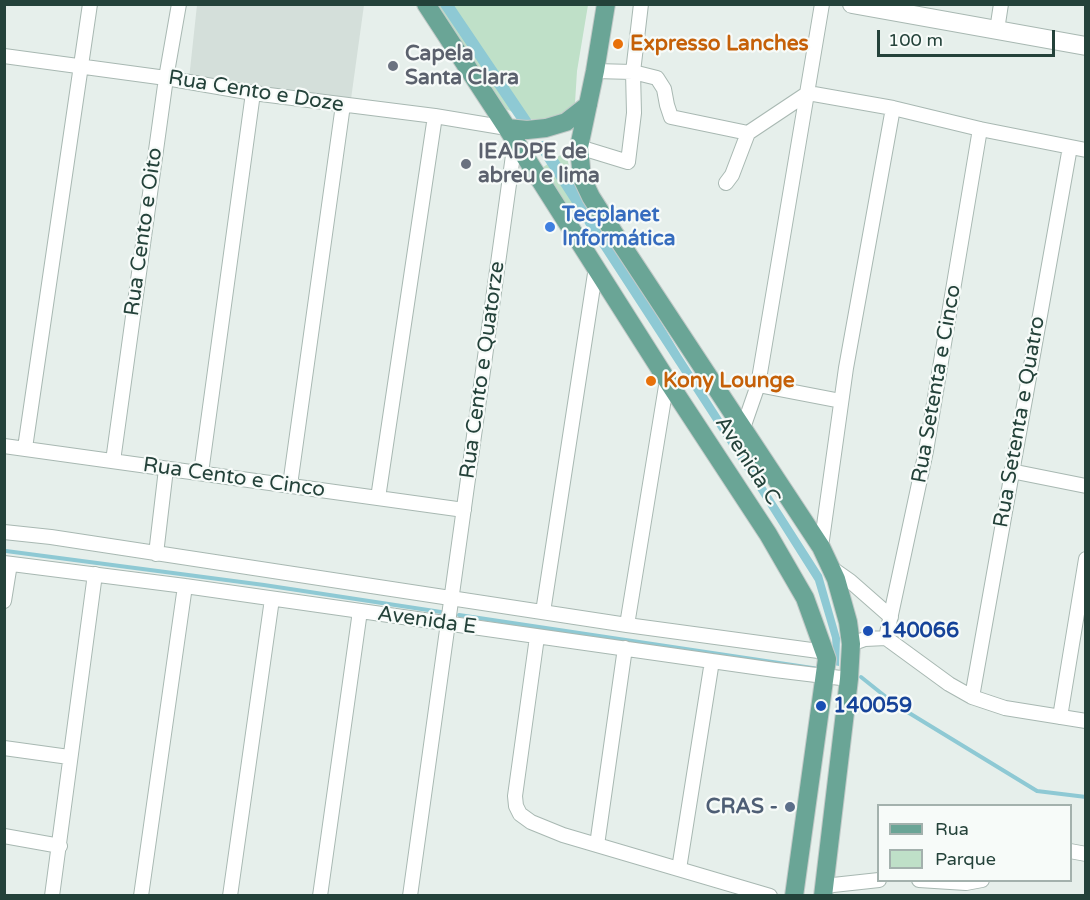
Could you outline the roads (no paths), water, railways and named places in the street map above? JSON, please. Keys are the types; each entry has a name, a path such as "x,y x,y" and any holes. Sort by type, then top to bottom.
{"main road":[{"name":"Avenida C","path":"426,4 517,133 596,267 768,534 805,597 826,652 826,676 794,896"},
{"name":"Avenida C","path":"606,4 580,142 582,178 591,196 820,547 844,604 851,644 849,679 823,891"},
{"path":"517,133 566,122 588,105"},
{"path":"800,852 826,855"}],"street":[{"path":"25,448 90,4"},
{"name":"Rua Cento e Oito","path":"112,461 166,78 179,4"},
{"path":"580,142 628,162 634,113 633,72 640,4"},
{"path":"743,428 758,385 822,4"},
{"path":"852,4 910,10 997,30 1085,45"},
{"path":"997,30 1001,4"},
{"name":"Rua Cento e Doze","path":"4,56 166,78 253,93 435,116 517,133"},
{"path":"595,71 633,72 657,78 662,83 671,117 748,133"},
{"path":"201,473 253,93"},
{"path":"726,183 732,176 748,133 808,93 893,108 980,129 1086,150"},
{"path":"290,485 343,105"},
{"path":"820,547 841,401 893,108"},
{"path":"378,498 435,116"},
{"name":"Rua Setenta e Cinco","path":"886,639 926,451 980,129"},
{"name":"Rua Cento e Quatorze","path":"410,896 517,133"},
{"name":"Rua Setenta e Quatro","path":"972,697 1070,147"},
{"path":"543,612 596,267"},
{"path":"627,625 667,380"},
{"path":"758,385 841,401"},
{"name":"Rua Cento e Cinco","path":"4,446 464,510"},
{"path":"156,554 166,469"},
{"path":"1011,471 1086,486"},
{"name":"Avenida E","path":"4,532 51,537 627,625 826,652"},
{"path":"1060,717 1086,559"},
{"path":"4,601 8,563"},
{"name":"Avenida E","path":"8,563 849,679"},
{"path":"830,567 850,581 891,617"},
{"path":"52,896 95,574"},
{"path":"141,896 185,586"},
{"path":"230,896 272,599"},
{"path":"320,896 360,611"},
{"path":"537,637 515,796 516,807 520,814 531,822 563,835 770,896"},
{"path":"851,644 865,639 886,639 949,684 972,697 1005,708 1086,721"},
{"path":"597,844 625,648"},
{"path":"679,869 712,661"},
{"path":"4,748 69,757"},
{"path":"4,836 60,846"},
{"path":"823,891 877,880"},
{"path":"950,882 971,882"}],"water":[{"path":"590,205 681,355 822,575 840,638 839,666 834,665 832,638 815,581 578,213"}],"waterway":[{"path":"446,4 533,133"},
{"path":"543,147 592,223"},
{"path":"6,551 264,585 441,612"},
{"path":"459,615 819,669"},
{"path":"861,677 896,705 1037,791 1086,797"}],"place":[{"name":"Expresso Lanches","path":"618,44"},
{"name":"Capela Santa Clara","path":"393,66"},
{"name":"IEADPE de abreu e lima","path":"466,164"},
{"name":"Tecplanet Informática","path":"550,227"},
{"name":"Kony Lounge","path":"651,381"},
{"name":"140066","path":"868,631"},
{"name":"140059","path":"821,706"},
{"name":"CRAS -","path":"790,807"}]}
